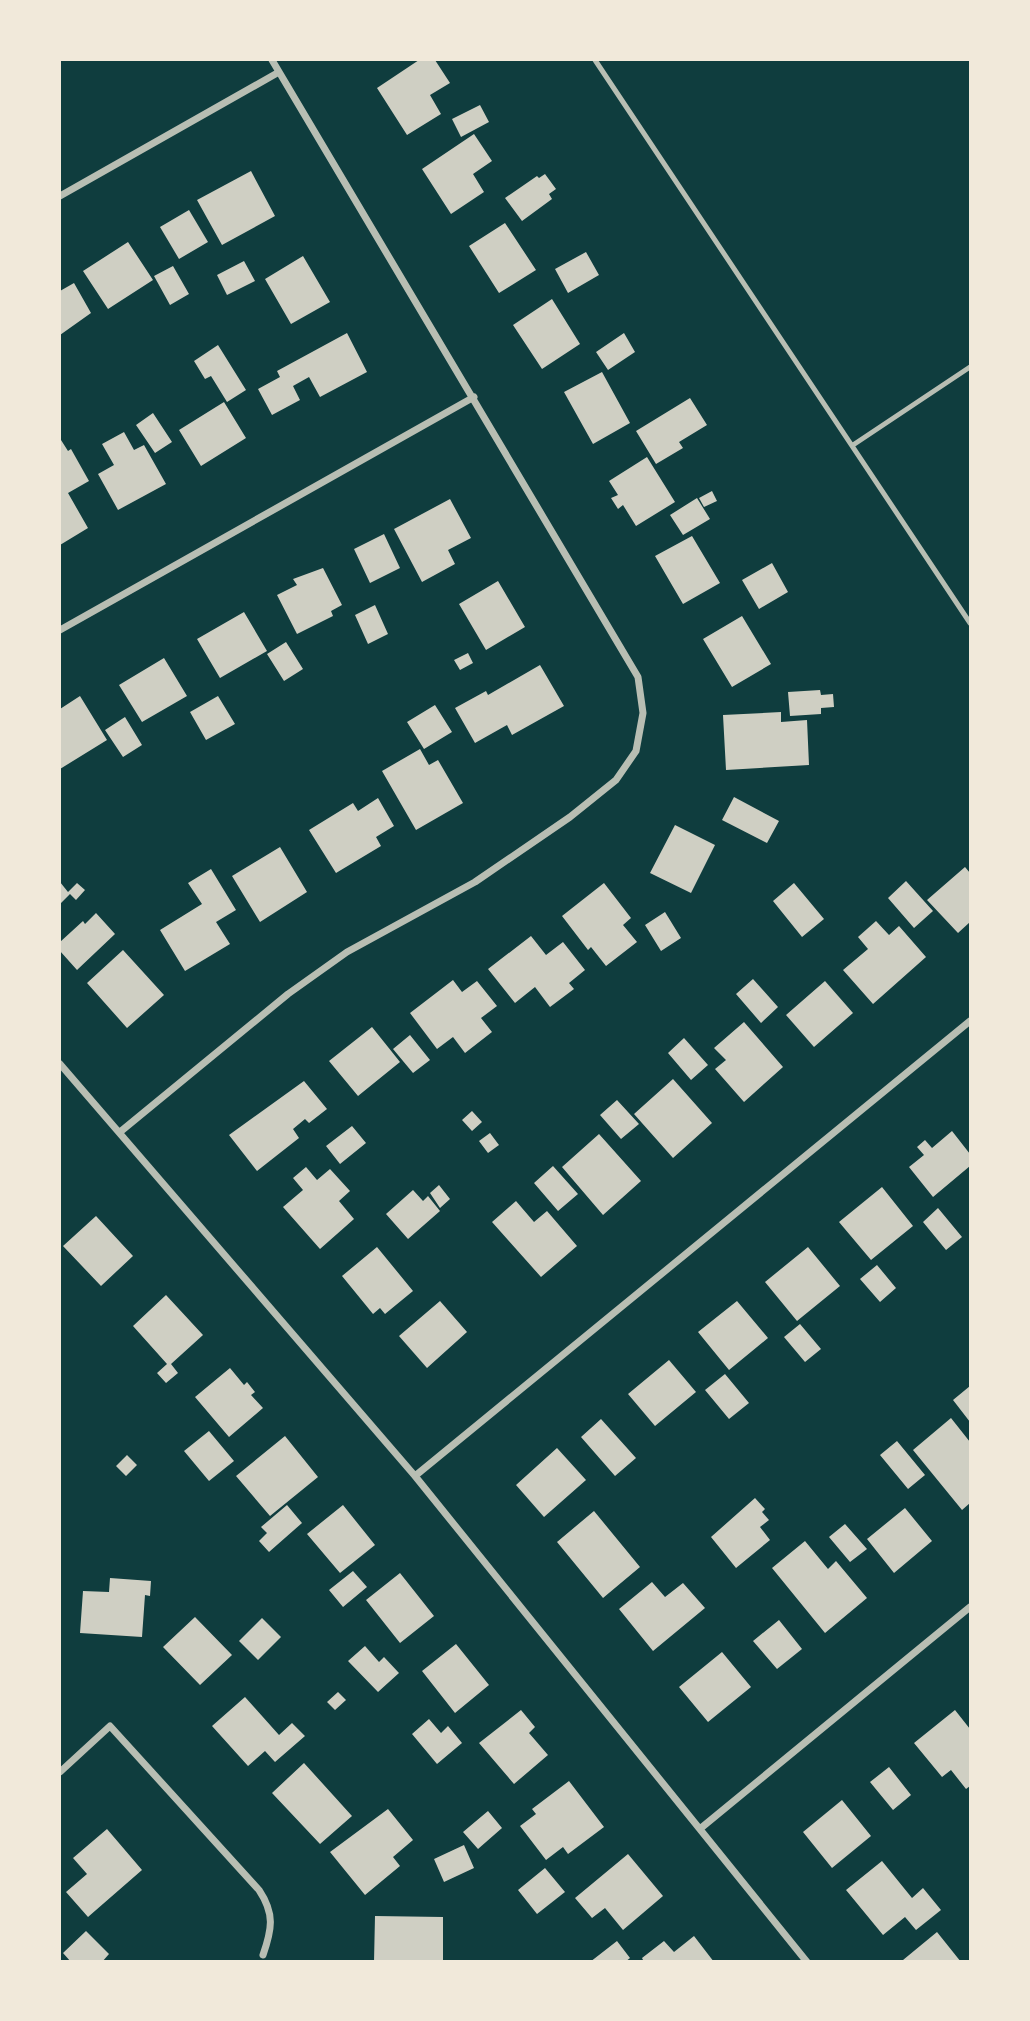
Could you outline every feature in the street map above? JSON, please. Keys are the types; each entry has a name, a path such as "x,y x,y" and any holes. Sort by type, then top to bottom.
{"street":[{"path":"120,1132 288,994 346,952 475,882 570,817 615,780 636,751 643,713 638,677 272,60"},
{"path":"60,196 279,72"},
{"path":"60,629 474,397"},
{"path":"415,1476 971,1021"},
{"path":"60,1064 415,1476 807,1962"},
{"path":"701,1828 971,1607"},
{"path":"60,1772 110,1726 259,1890 268,1904 272,1919 262,1955"}],"lane":[{"path":"595,60 971,624"},
{"path":"853,445 971,367"}],"building":[{"path":"419,60 435,60 450,83 430,95 441,114 407,135 377,88"},
{"path":"480,105 489,122 461,137 452,119"},
{"path":"474,134 492,161 473,174 484,192 451,214 422,169"},
{"path":"251,171 275,216 222,245 197,200"},
{"path":"545,174 556,189 549,194 552,199 522,221 505,198 537,176 539,178"},
{"path":"189,210 208,242 179,259 160,227"},
{"path":"505,223 536,270 499,293 469,246"},
{"path":"128,242 153,280 108,309 83,271"},
{"path":"586,252 599,275 568,293 555,269"},
{"path":"303,256 330,302 291,324 265,279"},
{"path":"244,261 255,281 227,295 217,275"},
{"path":"173,266 189,294 170,305 154,276"},
{"path":"74,283 91,313 60,335 60,291"},
{"path":"552,299 580,344 542,369 513,325"},
{"path":"347,333 367,372 320,397 309,377 293,386 300,400 272,415 258,389 280,377 277,371"},
{"path":"624,333 635,352 608,370 596,352"},
{"path":"218,345 246,390 227,402 211,376 205,379 194,361"},
{"path":"602,372 630,423 593,444 564,392"},
{"path":"690,398 707,425 679,442 683,448 656,464 636,431"},
{"path":"224,402 246,438 201,466 179,430"},
{"path":"153,413 172,442 155,453 136,425"},
{"path":"124,432 134,450 144,445 166,484 118,510 98,474 114,465 102,444"},
{"path":"61,440 68,451 71,449 89,481 68,493 88,528 60,545"},
{"path":"647,457 675,502 636,526 623,505 618,509 611,498 618,495 609,481"},
{"path":"712,491 717,501 704,507 699,498"},
{"path":"697,498 710,519 683,535 670,515"},
{"path":"450,499 471,538 448,550 455,564 422,582 394,529"},
{"path":"384,534 400,568 370,583 354,549"},
{"path":"692,536 720,583 683,604 655,556"},
{"path":"772,563 788,592 759,609 742,580"},
{"path":"323,568 342,605 331,611 333,616 297,634 277,595 297,585 293,579"},
{"path":"498,581 525,627 486,650 459,604"},
{"path":"375,605 388,634 368,644 355,615"},
{"path":"244,612 267,651 220,678 197,639"},
{"path":"742,616 771,664 732,687 703,639"},
{"path":"286,642 303,669 284,681 267,654"},
{"path":"468,653 473,663 460,670 454,660"},
{"path":"164,658 187,696 142,722 119,685"},
{"path":"540,665 564,706 512,735 507,725 475,743 455,708 486,691 488,695"},
{"path":"820,690 821,695 833,694 834,707 821,708 821,714 790,716 788,692"},
{"path":"80,696 107,740 60,769 60,709"},
{"path":"218,696 235,724 206,740 190,712"},
{"path":"435,705 452,732 424,749 407,722"},
{"path":"781,712 781,722 807,720 809,765 726,770 723,715"},
{"path":"125,717 142,745 123,757 105,730"},
{"path":"420,749 429,765 438,760 463,803 416,830 382,771"},
{"path":"734,797 779,821 767,843 722,820"},
{"path":"378,798 394,826 376,837 381,846 336,873 309,830 353,803 358,811"},
{"path":"675,825 715,845 691,893 650,873"},
{"path":"280,847 307,892 260,922 232,876"},
{"path":"965,867 970,873 970,922 958,933 927,900"},
{"path":"211,869 236,910 216,922 230,944 185,971 160,930 202,904 188,883"},
{"path":"906,881 933,911 914,928 888,898"},
{"path":"60,882 68,892 77,883 85,890 76,900 70,894 60,904"},
{"path":"604,883 631,918 623,925 637,942 606,966 591,947 588,950 562,916"},
{"path":"794,883 824,919 802,937 773,901"},
{"path":"665,912 681,938 661,951 645,925"},
{"path":"96,913 115,934 77,970 60,951 60,942"},
{"path":"876,921 889,935 899,926 926,957 873,1004 843,970 868,949 858,937"},
{"path":"531,936 546,955 563,942 585,970 569,983 574,989 550,1007 535,987 515,1003 488,969"},
{"path":"123,950 164,995 127,1028 87,983"},
{"path":"753,979 778,1007 761,1023 736,994"},
{"path":"453,980 462,992 477,981 497,1006 481,1018 492,1032 465,1053 453,1037 437,1049 410,1013"},
{"path":"825,981 853,1013 814,1047 786,1015"},
{"path":"744,1022 783,1067 744,1102 715,1069 726,1060 714,1048"},
{"path":"372,1027 400,1062 358,1096 329,1061"},
{"path":"410,1035 430,1060 413,1073 393,1049"},
{"path":"684,1038 708,1065 691,1080 668,1053"},
{"path":"673,1079 712,1123 673,1158 634,1114"},
{"path":"304,1081 327,1109 309,1123 305,1119 293,1129 299,1138 257,1171 229,1135"},
{"path":"617,1100 639,1124 621,1139 600,1115"},
{"path":"472,1111 482,1122 472,1131 462,1120"},
{"path":"352,1126 366,1143 340,1164 326,1146"},
{"path":"952,1131 970,1154 970,1166 933,1197 909,1167 924,1155 917,1147 925,1140 932,1148"},
{"path":"490,1133 499,1145 488,1153 479,1141"},
{"path":"599,1134 641,1181 603,1215 562,1167"},
{"path":"553,1166 578,1194 558,1211 534,1183"},
{"path":"306,1167 317,1180 330,1169 350,1191 339,1201 354,1219 320,1249 283,1207 303,1190 293,1178"},
{"path":"439,1185 450,1199 440,1208 430,1193"},
{"path":"882,1187 913,1226 871,1260 839,1222"},
{"path":"413,1190 423,1201 428,1196 440,1211 408,1239 386,1214"},
{"path":"516,1201 534,1222 547,1211 577,1246 541,1277 492,1222"},
{"path":"938,1208 962,1237 946,1250 923,1222"},
{"path":"96,1216 133,1256 101,1286 63,1246"},
{"path":"377,1247 413,1291 385,1314 380,1308 373,1314 342,1276"},
{"path":"808,1247 840,1286 797,1321 765,1282"},
{"path":"877,1265 896,1288 880,1302 860,1279"},
{"path":"166,1295 203,1335 171,1364 178,1373 166,1383 157,1373 167,1364 133,1326"},
{"path":"440,1301 467,1332 427,1368 399,1336"},
{"path":"737,1301 768,1338 729,1370 698,1332"},
{"path":"800,1324 821,1349 805,1362 784,1337"},
{"path":"669,1360 696,1392 655,1426 628,1394"},
{"path":"230,1368 244,1385 247,1382 255,1392 251,1395 263,1408 229,1437 195,1397"},
{"path":"725,1374 749,1403 729,1419 705,1390"},
{"path":"970,1386 970,1422 953,1400"},
{"path":"951,1418 970,1442 970,1503 962,1510 913,1450"},
{"path":"601,1419 636,1458 615,1476 581,1437"},
{"path":"209,1431 234,1461 209,1481 184,1451"},
{"path":"285,1436 318,1477 270,1516 236,1476"},
{"path":"897,1441 925,1475 908,1489 880,1455"},
{"path":"557,1448 586,1480 544,1517 516,1485"},
{"path":"127,1455 137,1465 126,1476 116,1466"},
{"path":"755,1498 765,1509 762,1512 769,1520 760,1527 770,1540 736,1568 711,1537"},
{"path":"287,1505 302,1523 269,1552 259,1541 267,1533 261,1527"},
{"path":"343,1505 375,1545 340,1573 307,1534"},
{"path":"905,1508 932,1541 894,1573 867,1539"},
{"path":"594,1511 640,1567 603,1598 557,1542"},
{"path":"845,1524 867,1549 850,1562 829,1537"},
{"path":"805,1541 828,1569 836,1561 867,1598 825,1633 772,1568"},
{"path":"353,1571 367,1587 343,1607 329,1590"},
{"path":"400,1573 434,1616 400,1643 366,1600"},
{"path":"110,1578 151,1581 150,1596 145,1595 142,1637 80,1633 83,1591 109,1592"},
{"path":"652,1582 665,1597 683,1583 705,1608 653,1651 619,1609"},
{"path":"195,1617 232,1655 200,1685 163,1647"},
{"path":"262,1618 281,1637 258,1660 239,1641"},
{"path":"779,1620 802,1649 777,1669 753,1641"},
{"path":"456,1644 489,1685 455,1713 422,1671"},
{"path":"365,1646 379,1662 384,1657 399,1673 378,1692 348,1661"},
{"path":"722,1652 751,1687 708,1722 679,1687"},
{"path":"338,1692 346,1700 335,1710 327,1702"},
{"path":"245,1697 279,1735 292,1723 305,1736 275,1762 265,1751 248,1766 212,1726"},
{"path":"521,1710 535,1727 529,1733 548,1755 514,1784 479,1743"},
{"path":"955,1710 970,1729 970,1786 966,1789 951,1770 942,1777 914,1743"},
{"path":"429,1719 441,1733 448,1726 462,1743 437,1764 412,1734"},
{"path":"304,1763 352,1816 320,1844 272,1793"},
{"path":"889,1767 911,1795 893,1810 870,1782"},
{"path":"569,1781 604,1827 568,1854 563,1847 546,1860 520,1826 536,1814 532,1809"},
{"path":"842,1800 871,1836 832,1868 803,1832"},
{"path":"388,1809 413,1840 393,1857 400,1866 365,1895 330,1852"},
{"path":"488,1811 502,1828 478,1849 463,1832"},
{"path":"107,1829 142,1870 88,1917 66,1892 87,1874 73,1858"},
{"path":"464,1845 474,1868 444,1882 434,1859"},
{"path":"628,1854 663,1896 623,1930 605,1908 592,1918 575,1898"},
{"path":"882,1861 912,1898 923,1888 941,1910 916,1930 905,1917 883,1935 846,1890"},
{"path":"545,1868 565,1892 537,1914 518,1890"},
{"path":"375,1916 443,1917 443,1962 374,1962"},
{"path":"86,1931 109,1954 102,1962 71,1962 63,1953"},
{"path":"937,1932 961,1962 903,1960"},
{"path":"694,1936 714,1962 644,1962 642,1958 664,1941 674,1952"},
{"path":"617,1941 630,1958 625,1962 590,1962"}]}
